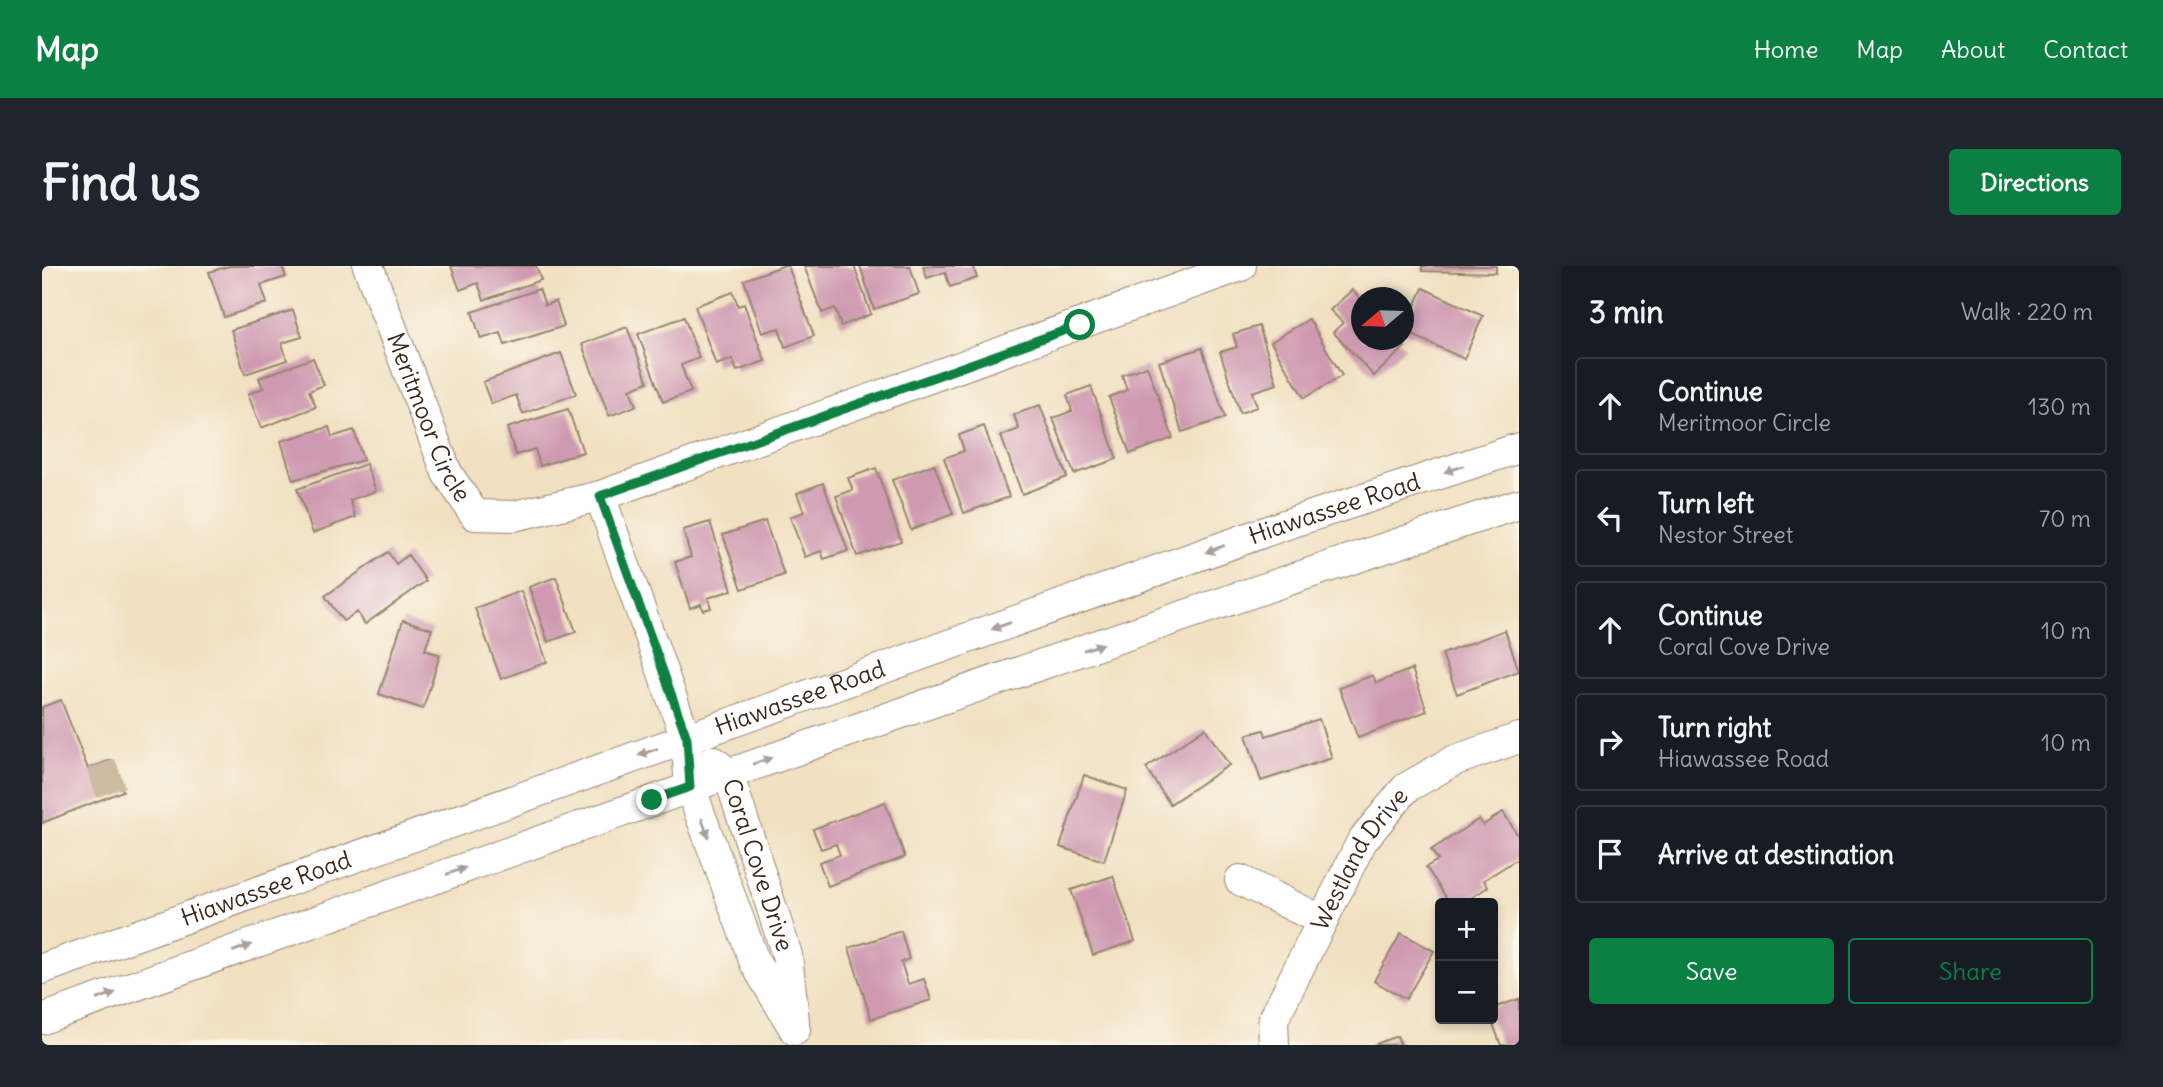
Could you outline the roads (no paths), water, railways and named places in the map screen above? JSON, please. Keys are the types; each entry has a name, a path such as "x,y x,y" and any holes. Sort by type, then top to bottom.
{"street":[{"name":"Meritmoor Circle","path":"368,266 447,473 475,515 514,516 600,496 1241,266"},
{"name":"Hiawassee Road","path":"42,969 1284,524 1519,448"},
{"path":"600,496 687,738"},
{"name":"Hiawassee Road","path":"42,1019 728,773 1277,583 1519,504"},
{"name":"Coral Cove Drive","path":"687,738 728,773 787,955 796,1037"},
{"name":"Coral Cove Drive","path":"687,738 690,787 755,963 796,1037"},
{"name":"Westland Drive","path":"1274,1045 1273,1020 1362,841 1406,788 1453,761 1519,738"},
{"path":"1240,880 1323,921"},
{"path":"160,926 177,971"}],"tunnel":[{"path":"101,764 112,795"}]}
